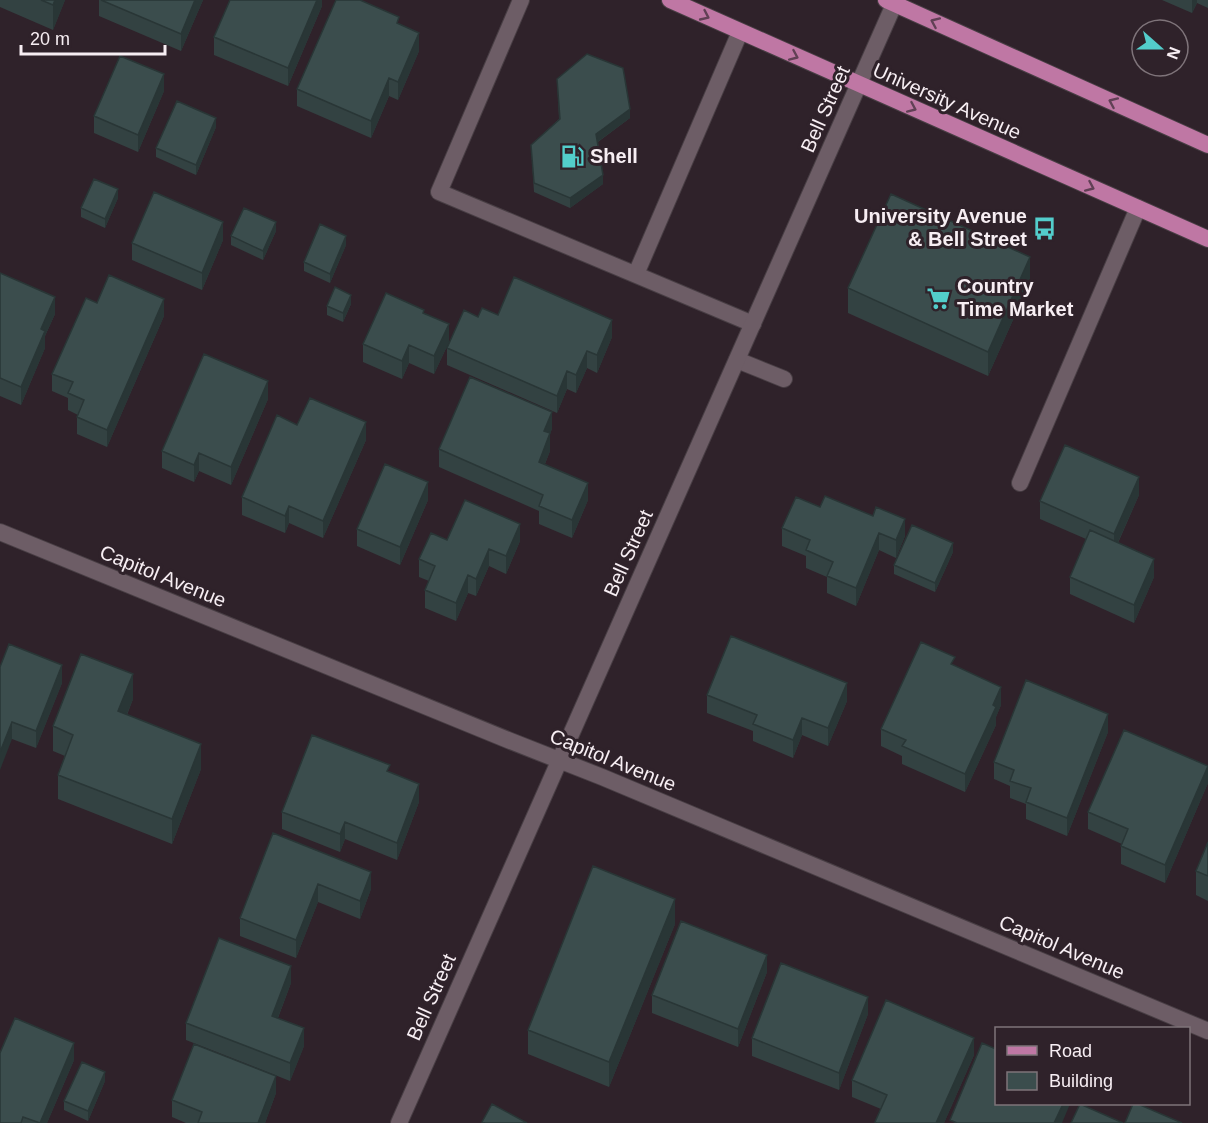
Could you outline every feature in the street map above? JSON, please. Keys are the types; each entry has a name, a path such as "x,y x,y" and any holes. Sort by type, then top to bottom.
{"main road":[{"name":"University Avenue","path":"669,0 1208,239"},
{"path":"892,1 1208,145"}],"street":[{"path":"520,0 439,192 753,324"},
{"name":"Bell Street","path":"399,1123 859,85 892,1"},
{"path":"636,274 740,32"},
{"path":"1020,483 1138,208"},
{"path":"737,360 784,379"},
{"name":"Capitol Avenue","path":"0,532 602,777 1208,1031"}],"building":[{"path":"41,0 55,0 53,5"},
{"path":"101,0 195,0 181,34"},
{"path":"230,0 317,0 288,68 214,37"},
{"path":"336,0 360,0 399,17 397,23 419,33 398,82 389,78 371,121 297,89"},
{"path":"587,54 623,68 630,109 596,134 603,175 570,198 534,183 531,145 560,119 557,79"},
{"path":"120,56 164,74 138,135 94,116"},
{"path":"177,101 216,118 196,165 156,148"},
{"path":"94,179 118,189 105,219 81,208"},
{"path":"154,192 223,222 202,273 132,243"},
{"name":"Country Time Market","path":"891,194 1030,257 988,352 848,288"},
{"path":"244,208 276,222 263,251 231,236"},
{"path":"320,224 346,236 330,274 304,262"},
{"path":"0,273 55,297 41,329 45,331 21,387 0,378"},
{"path":"109,275 164,299 107,430 77,417 84,400 68,393 73,382 52,374 86,298 97,303"},
{"path":"514,277 612,320 597,355 587,351 576,375 567,371 557,396 447,348 464,310 478,317 482,308 498,315"},
{"path":"335,287 351,295 343,313 327,306"},
{"path":"386,293 449,324 434,356 409,345 402,361 363,344"},
{"path":"204,354 268,381 231,467 199,453 194,465 162,451"},
{"path":"470,377 552,412 544,431 550,433 539,462 588,483 572,520 539,506 543,495 439,449"},
{"path":"310,398 366,422 323,521 289,506 285,516 242,497 277,415 297,425"},
{"path":"1065,445 1139,477 1114,534 1040,501"},
{"path":"385,464 428,482 400,547 357,529"},
{"path":"825,496 873,516 876,507 905,519 896,540 879,533 856,588 827,576 833,562 806,550 810,540 782,528 796,497 820,507"},
{"path":"465,500 520,524 506,556 489,549 476,579 468,575 456,603 425,590 435,566 419,559 431,533 447,540"},
{"path":"912,525 953,543 935,583 894,565"},
{"path":"1090,530 1154,559 1134,605 1070,577"},
{"path":"731,636 847,683 828,728 802,718 793,740 753,724 757,715 707,695"},
{"path":"921,642 955,657 951,664 1001,687 993,705 996,707 965,774 902,746 906,740 881,729"},
{"path":"9,644 62,665 36,731 12,722 0,752 0,667"},
{"path":"81,654 133,674 118,711 201,744 172,819 58,775 73,735 53,726"},
{"path":"1026,680 1108,714 1067,818 1026,802 1031,788 1010,781 1014,770 994,762"},
{"path":"1124,730 1208,766 1165,865 1121,846 1128,829 1088,812"},
{"path":"312,735 390,765 387,771 419,784 397,843 345,822 340,834 282,812"},
{"path":"273,833 371,872 360,901 318,884 296,940 240,918"},
{"path":"1208,842 1208,876 1196,871"},
{"path":"593,866 675,899 609,1062 528,1030"},
{"path":"681,921 767,955 738,1029 652,995"},
{"path":"219,938 291,966 272,1016 304,1028 290,1063 186,1023"},
{"path":"781,963 868,997 839,1073 752,1038"},
{"path":"886,1000 974,1038 936,1123 875,1122 887,1095 852,1080"},
{"path":"15,1018 74,1043 40,1123 23,1117 21,1123 0,1123 0,1053"},
{"path":"982,1043 995,1049 995,1105 1063,1105 1054,1123 957,1123 950,1120"},
{"path":"194,1044 276,1076 258,1123 198,1123 202,1112 172,1100"},
{"path":"82,1062 105,1072 88,1111 64,1101"},
{"path":"492,1104 527,1123 482,1122"},
{"path":"1080,1105 1082,1105 1123,1123 1071,1123"},
{"path":"1133,1105 1140,1105 1182,1123 1125,1123"}],"place":[{"name":"Shell","path":"572,156"},
{"name":"University Avenue & Bell Street","path":"1045,228"},
{"name":"Country Time Market","path":"939,298"}]}
